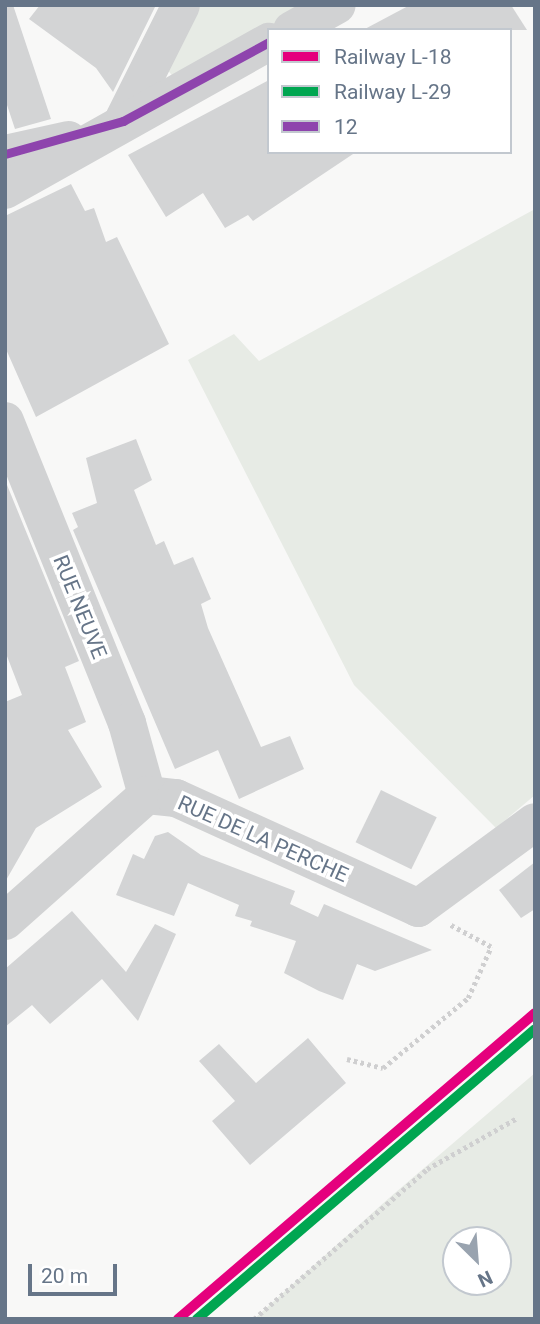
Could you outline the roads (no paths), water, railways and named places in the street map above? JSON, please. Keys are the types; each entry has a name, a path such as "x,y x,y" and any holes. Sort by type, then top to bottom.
{"street":[{"path":"5,154 123,121 181,5"},
{"path":"296,28 337,5"},
{"path":"5,190 123,121 267,43"},
{"name":"RUE NEUVE","path":"5,421 127,723 148,795"},
{"name":"RUE DE LA PERCHE","path":"5,921 148,795 176,798 418,908 535,822"}],"rail line":[{"name":"L-18","path":"178,1319 535,1013"},
{"name":"L-29","path":"197,1319 535,1029"}]}
